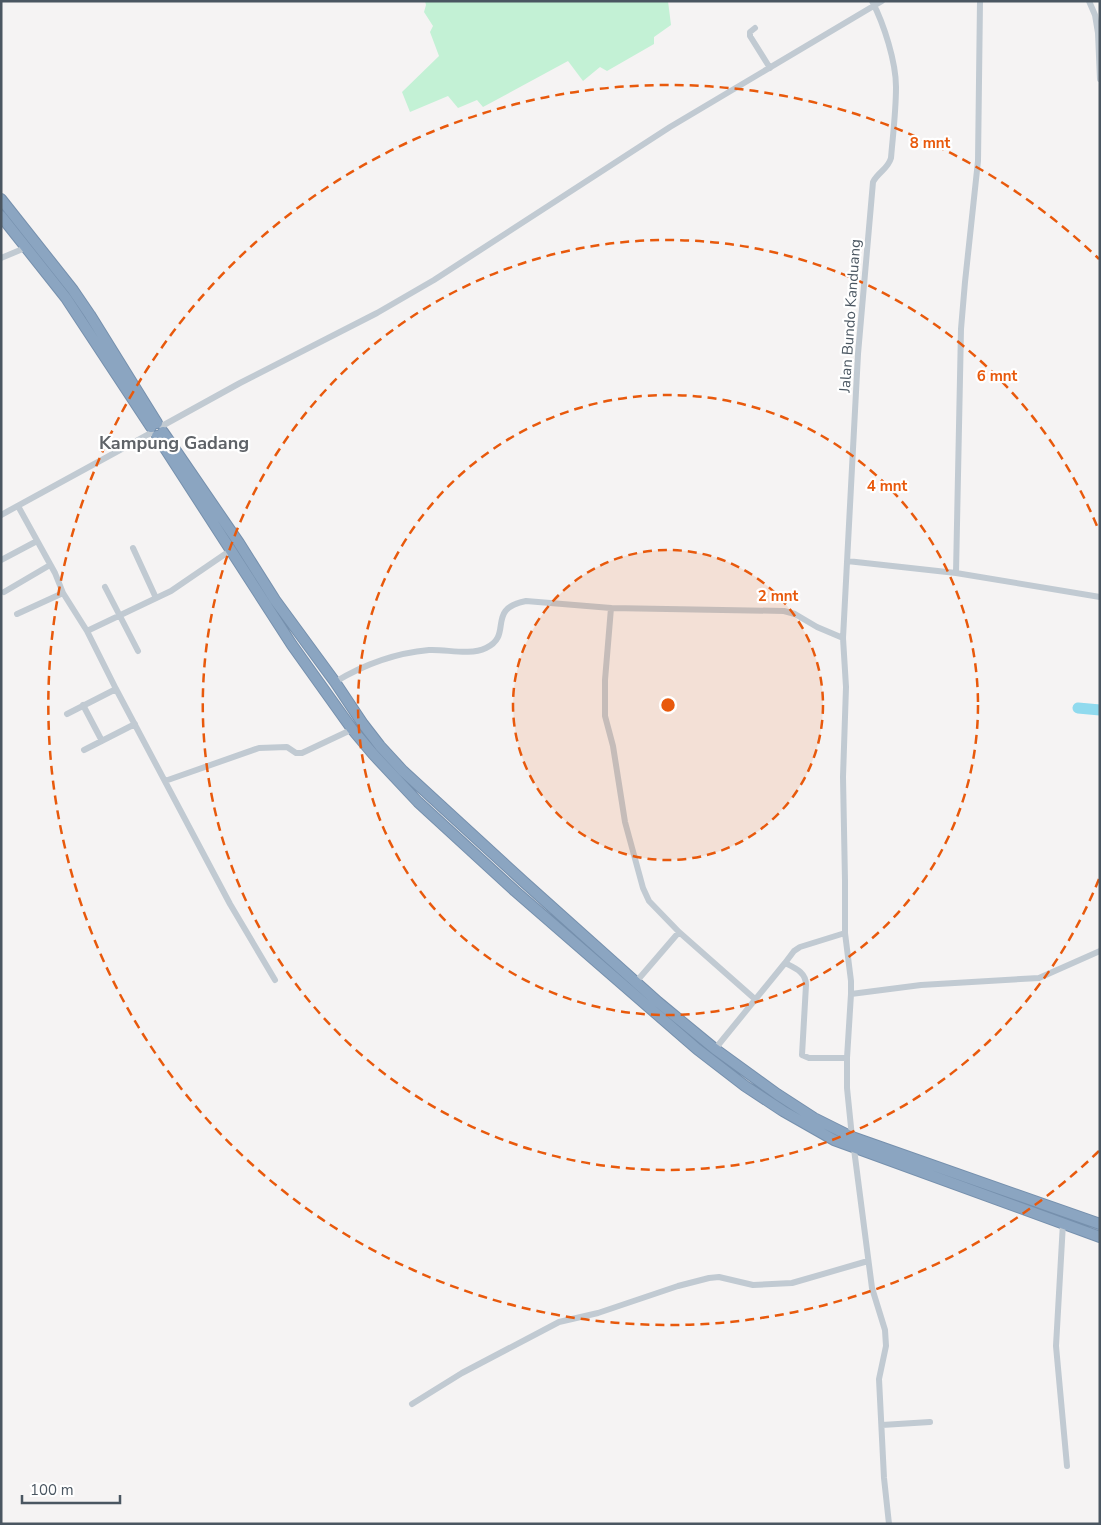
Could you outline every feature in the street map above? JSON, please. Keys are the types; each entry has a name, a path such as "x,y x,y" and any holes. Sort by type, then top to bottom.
{"highway":[{"path":"1,199 47,267"},
{"path":"1,216 25,248 73,290 104,335 157,430 231,550 292,645 352,729 418,802 515,891 697,1049 745,1086 808,1126 854,1149 1012,1199 1100,1224"},
{"path":"157,430 255,567 275,600 380,746 403,770 524,882 636,982 715,1049 752,1077 814,1118 852,1137 1012,1199 1063,1223 1100,1236"},
{"path":"515,891 524,882"},
{"path":"745,1086 752,1077"}],"street":[{"path":"1,515 240,383 377,313 434,280 636,148 874,4 882,1"},
{"path":"956,573 961,329 978,161 980,1"},
{"path":"1089,1 1095,15 1098,33 1100,79"},
{"name":"Jalan Bundo Kanduang","path":"852,1137 847,1088 851,981 845,933 846,881 843,778 846,687 844,638 847,561 858,354 874,182 875,178 888,167 891,158 896,87 888,44 874,4"},
{"path":"755,28 750,32 750,36 770,68"},
{"path":"1,258 25,248"},
{"path":"18,506 63,593 87,631 230,904 275,980"},
{"path":"1,560 37,541"},
{"path":"133,548 156,598"},
{"path":"87,631 171,591 231,550"},
{"path":"847,561 956,573 1100,597"},
{"path":"4,592 50,565"},
{"path":"106,587 138,651"},
{"path":"17,614 63,593"},
{"path":"335,682 376,662 414,652 431,650 471,651 488,647 498,639 504,611 515,604 538,602 611,608 784,610 844,638"},
{"path":"611,608 604,704 605,716 613,746 625,822 647,897 654,907 679,932 756,1000"},
{"path":"67,714 116,688"},
{"path":"83,705 102,741"},
{"path":"84,750 135,724"},
{"path":"165,781 259,748 287,747 302,753 363,724"},
{"path":"636,982 679,932"},
{"path":"715,1049 794,951 800,947 845,933"},
{"path":"851,994 913,986 1039,978 1100,952"},
{"path":"785,963 798,970 806,978 802,1055 810,1058 847,1058"},
{"path":"854,1149 872,1288 885,1330 886,1346 879,1379 884,1478 889,1524"},
{"path":"1063,1223 1056,1346 1067,1466"},
{"path":"412,1404 462,1372 543,1330 570,1319 598,1313 678,1286 709,1278 719,1277 753,1285 792,1283 868,1261"},
{"path":"882,1425 930,1422"}],"green space":[{"path":"425,1 668,1 671,25 654,37 654,44 607,71 600,67 583,81 568,61 483,107 477,100 458,108 448,96 410,112 402,92 439,56 430,32 433,26 424,12"}],"waterway":[{"path":"1078,708 1100,710"}],"district":[{"name":"Kampung Gadang","path":"174,443"}]}
